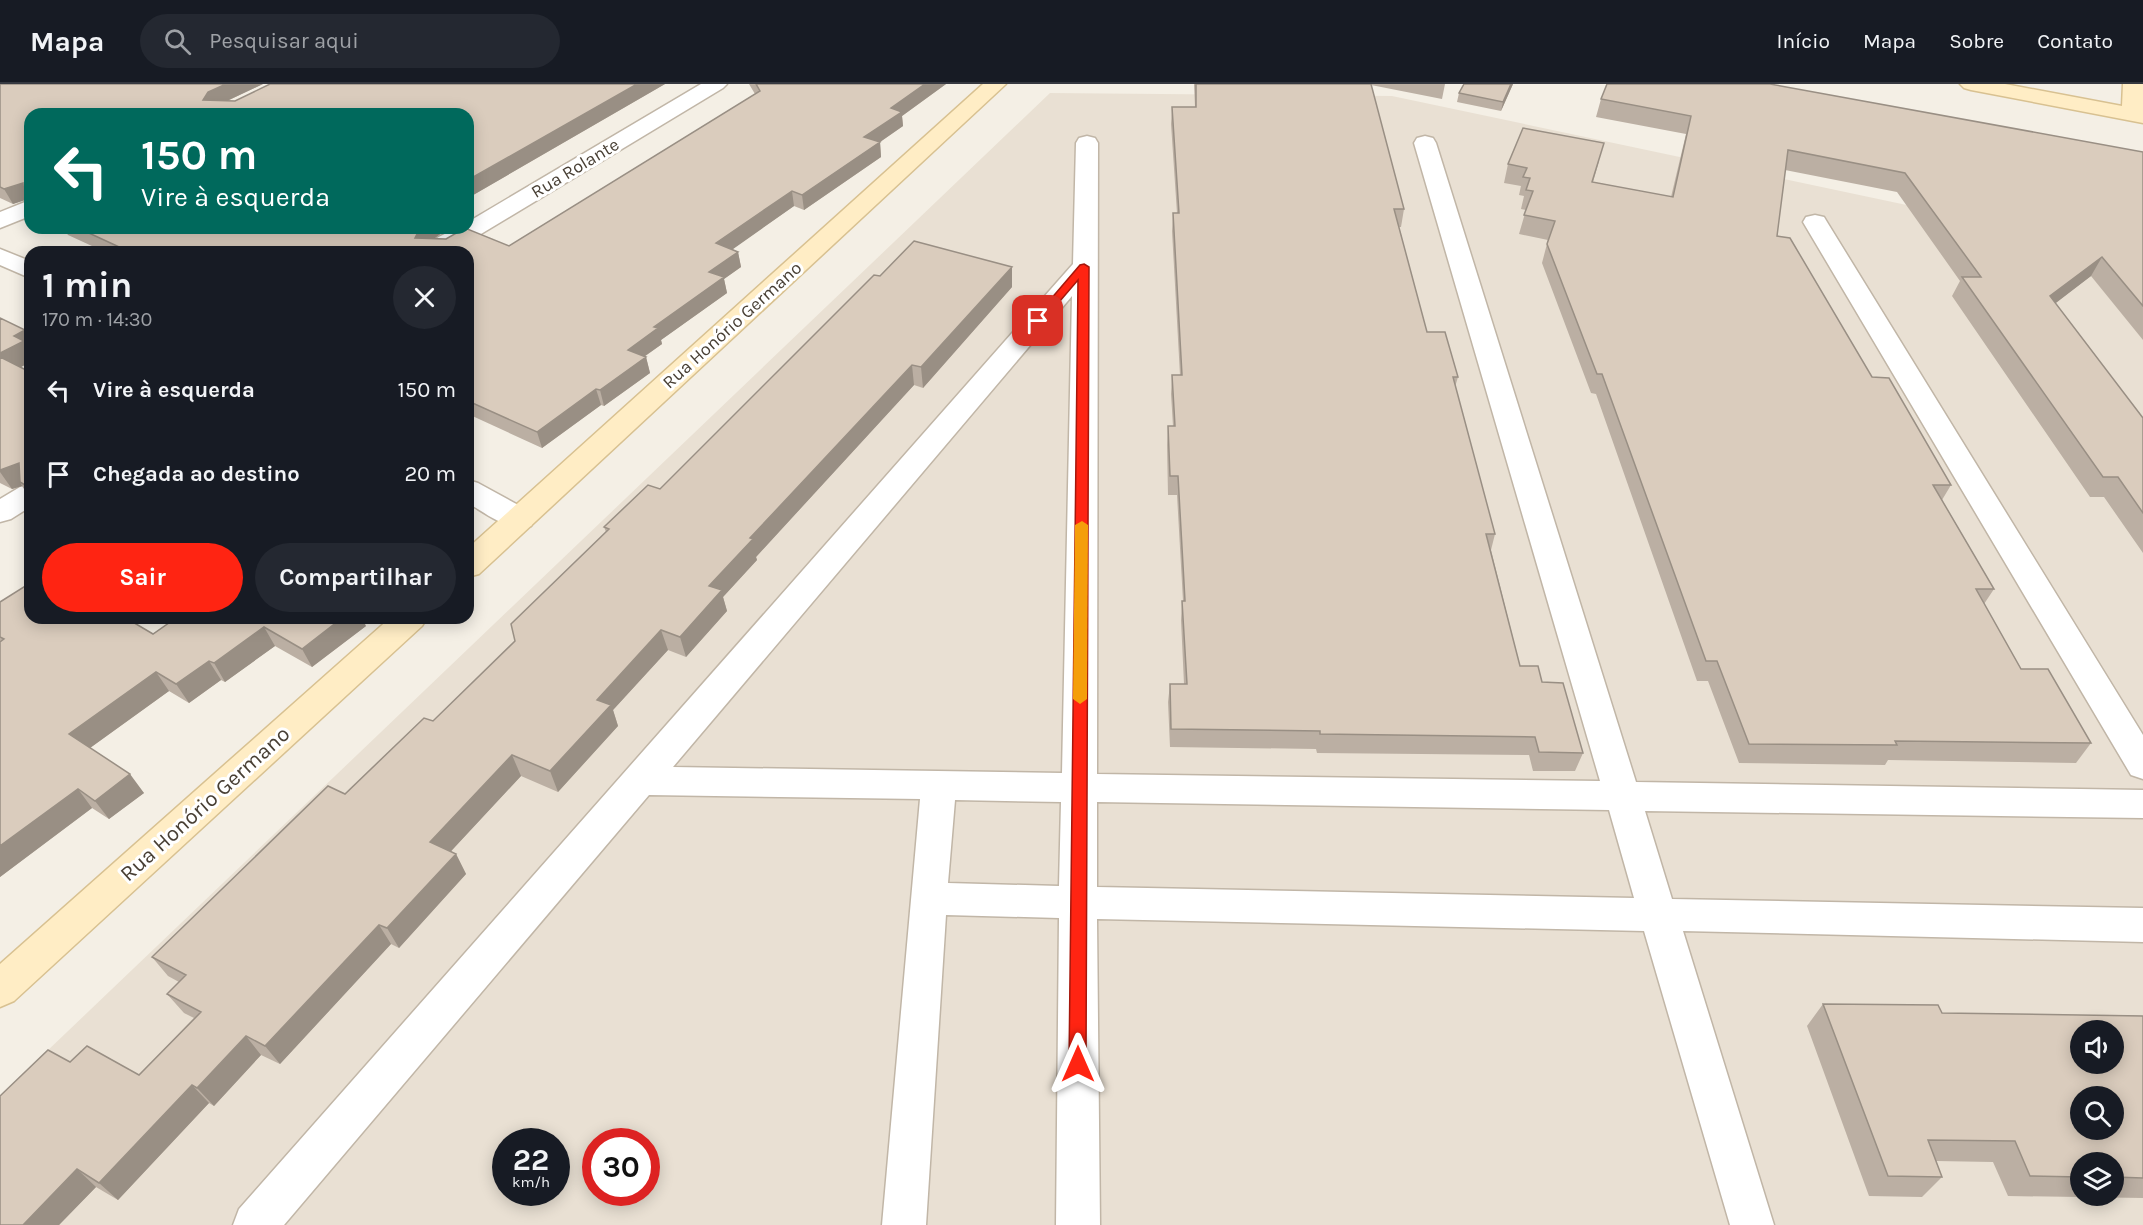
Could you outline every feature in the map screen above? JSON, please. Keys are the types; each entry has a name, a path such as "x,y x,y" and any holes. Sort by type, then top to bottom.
{"street":[{"name":"Rua Rolante","path":"474,228 716,84"},
{"name":"Rua Honório Germano","path":"474,561 995,84"},
{"path":"1971,84 2138,115 2134,84"},
{"path":"1078,1225 1078,902 1087,143"},
{"path":"1425,143 1752,1225"},
{"path":"0,221 24,210"},
{"path":"1815,222 2143,765"},
{"name":"Rua Rolante","path":"444,246 464,234"},
{"path":"0,256 24,267"},
{"path":"255,1225 1084,267"},
{"path":"474,493 520,519"},
{"path":"0,512 24,498"},
{"name":"Rua Honório Germano","path":"0,989 404,624"},
{"path":"638,782 939,784 2143,804"},
{"path":"904,1225 928,899 939,784"},
{"path":"928,899 2143,925"}],"shaded area":[{"path":"1050,93 1392,96 2143,255 2143,1225 0,1225 0,1096"}],"building":[{"path":"0,84 226,84 208,92 203,100 235,101 270,84 637,84 474,177 474,108 24,108 24,198 23,183 4,189 0,187"},
{"path":"756,84 925,84 891,108 902,112 864,137 880,142 802,195 792,191 716,243 738,252 709,272 724,277 654,327 658,328 628,350 646,357 600,390 596,389 537,432 474,404 474,246 117,246 91,234 417,234 415,238 446,239 455,234 474,234 474,232 509,246 760,91"},
{"path":"1196,84 1371,84 1404,209 1394,209 1427,332 1445,332 1458,377 1453,377 1495,534 1486,534 1520,666 1538,666 1542,682 1563,683 1583,753 1539,752 1535,737 1171,729 1170,684 1187,684 1178,476 1170,476 1168,426 1175,426 1172,375 1182,375 1173,213 1179,213 1172,107 1196,107"},
{"path":"1464,84 1511,84 1503,102 1459,93"},
{"path":"1607,84 1770,84 2143,152 2143,306 2102,257 2050,296 2143,418 2143,513 2118,477 2103,477 1962,277 1981,277 1905,173 1788,150 1777,236 1790,238 1872,377 1889,378 1951,485 1933,485 1994,589 1976,589 2021,669 2048,669 2091,743 1895,741 1897,745 1749,744 1717,661 1706,661 1602,374 1597,374 1547,244 1555,221 1524,215 1533,191 1526,190 1530,178 1523,177 1527,168 1508,164 1523,128 1604,143 1592,182 1673,197 1691,116 1601,99"},
{"path":"914,241 1012,267 921,367 912,365 750,538 753,539 709,586 722,590 680,637 661,630 597,700 611,705 550,771 512,755 430,842 456,854 387,928 379,925 265,1046 246,1036 197,1088 192,1085 99,1183 77,1169 23,1225 0,1225 0,1096 48,1050 70,1062 87,1046 139,1075 201,1012 167,994 186,975 152,957 328,786 345,794 424,718 433,721 515,641 511,624 609,529 604,527 648,485 660,489 874,275 880,276"},
{"path":"0,318 24,330 14,336 24,341 0,353"},
{"path":"0,357 24,369 24,484 20,482 19,463 0,470"},
{"path":"24,587 24,624 136,624 153,634 167,624 334,624 302,649 264,627 214,663 209,661 176,684 156,672 69,734 130,774 95,801 78,789 0,846 0,642 4,639 0,637 0,602"},
{"path":"1823,1004 1938,1005 1942,1013 2143,1016 2143,1178 2124,1177 2124,1152 2070,1152 2070,1177 2030,1176 2015,1141 1928,1140 1942,1177 1888,1176"}],"slow traffic":[{"path":"1080,699 1082,525"}],"route":[{"path":"1038,321 1084,267 1078,1064"}]}
